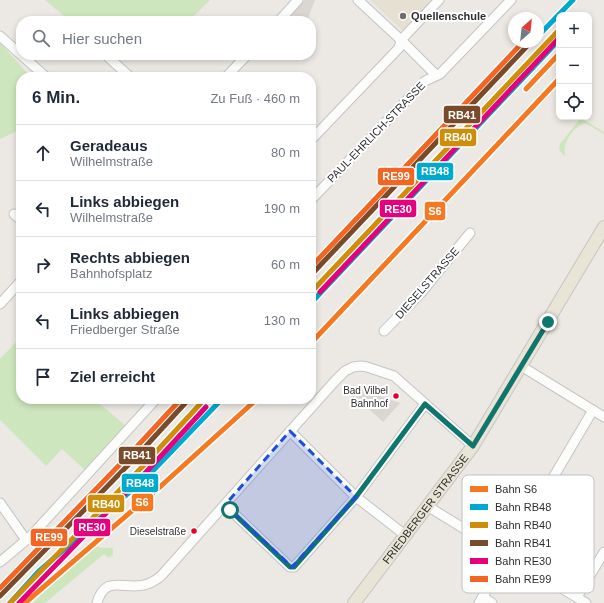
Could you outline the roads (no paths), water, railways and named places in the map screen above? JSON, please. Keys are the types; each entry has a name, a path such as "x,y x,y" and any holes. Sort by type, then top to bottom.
{"main road":[{"name":"FRIEDBERGER STRASSE","path":"354,603 473,446 604,227"}],"street":[{"path":"284,16 298,0"},
{"path":"358,0 402,40 436,75"},
{"path":"316,135 398,48 402,40 439,0"},
{"name":"PAUL-EHRLICH-STRASSE","path":"316,195 425,81 442,73 511,0"},
{"path":"0,36 16,50"},
{"path":"27,60 40,72"},
{"path":"111,60 125,72"},
{"path":"231,72 241,60"},
{"name":"DIESELSTRASSE","path":"384,331 421,293 470,233"},
{"path":"0,304 16,286"},
{"path":"521,366 604,417"},
{"path":"316,403 345,371 353,367 368,367 394,376 473,446"},
{"path":"0,562 26,540 151,404"},
{"path":"96,603 103,590 109,586 145,585 161,576 315,404"},
{"path":"225,505 292,568 356,497 425,404"},
{"path":"555,475 594,410"},
{"path":"290,432 356,497 405,534"},
{"path":"0,503 26,540"},
{"path":"427,506 462,527"},
{"path":"594,569 604,552"},
{"path":"570,593 586,603"},
{"path":"577,597 579,593"},
{"path":"481,600 492,603"}],"rail line":[{"name":"RB48","path":"544,30 573,0"},
{"name":"RB40","path":"316,287 556,33"},
{"name":"RE30","path":"320,292 556,41"},
{"name":"RB48","path":"316,298 556,43"},
{"name":"RE99","path":"316,262 517,48"},
{"name":"RB41","path":"316,270 525,48"},
{"name":"S6","path":"526,89 556,57"},
{"name":"S6","path":"316,338 556,82"},
{"name":"RE99","path":"0,588 176,404"},
{"name":"RB41","path":"0,596 135,458 184,404"},
{"name":"RB40","path":"10,603 143,466 200,404"},
{"name":"RB48","path":"10,603 38,572 147,477 217,404"},
{"name":"S6","path":"25,603 162,485 251,404"},
{"name":"RE30","path":"19,603 148,470 206,407"}],"place":[{"name":"Quellenschule","path":"403,16"},
{"name":"Bad Vilbel Bahnhof","path":"396,396"},
{"name":"Dieselstraße","path":"194,531"}]}
